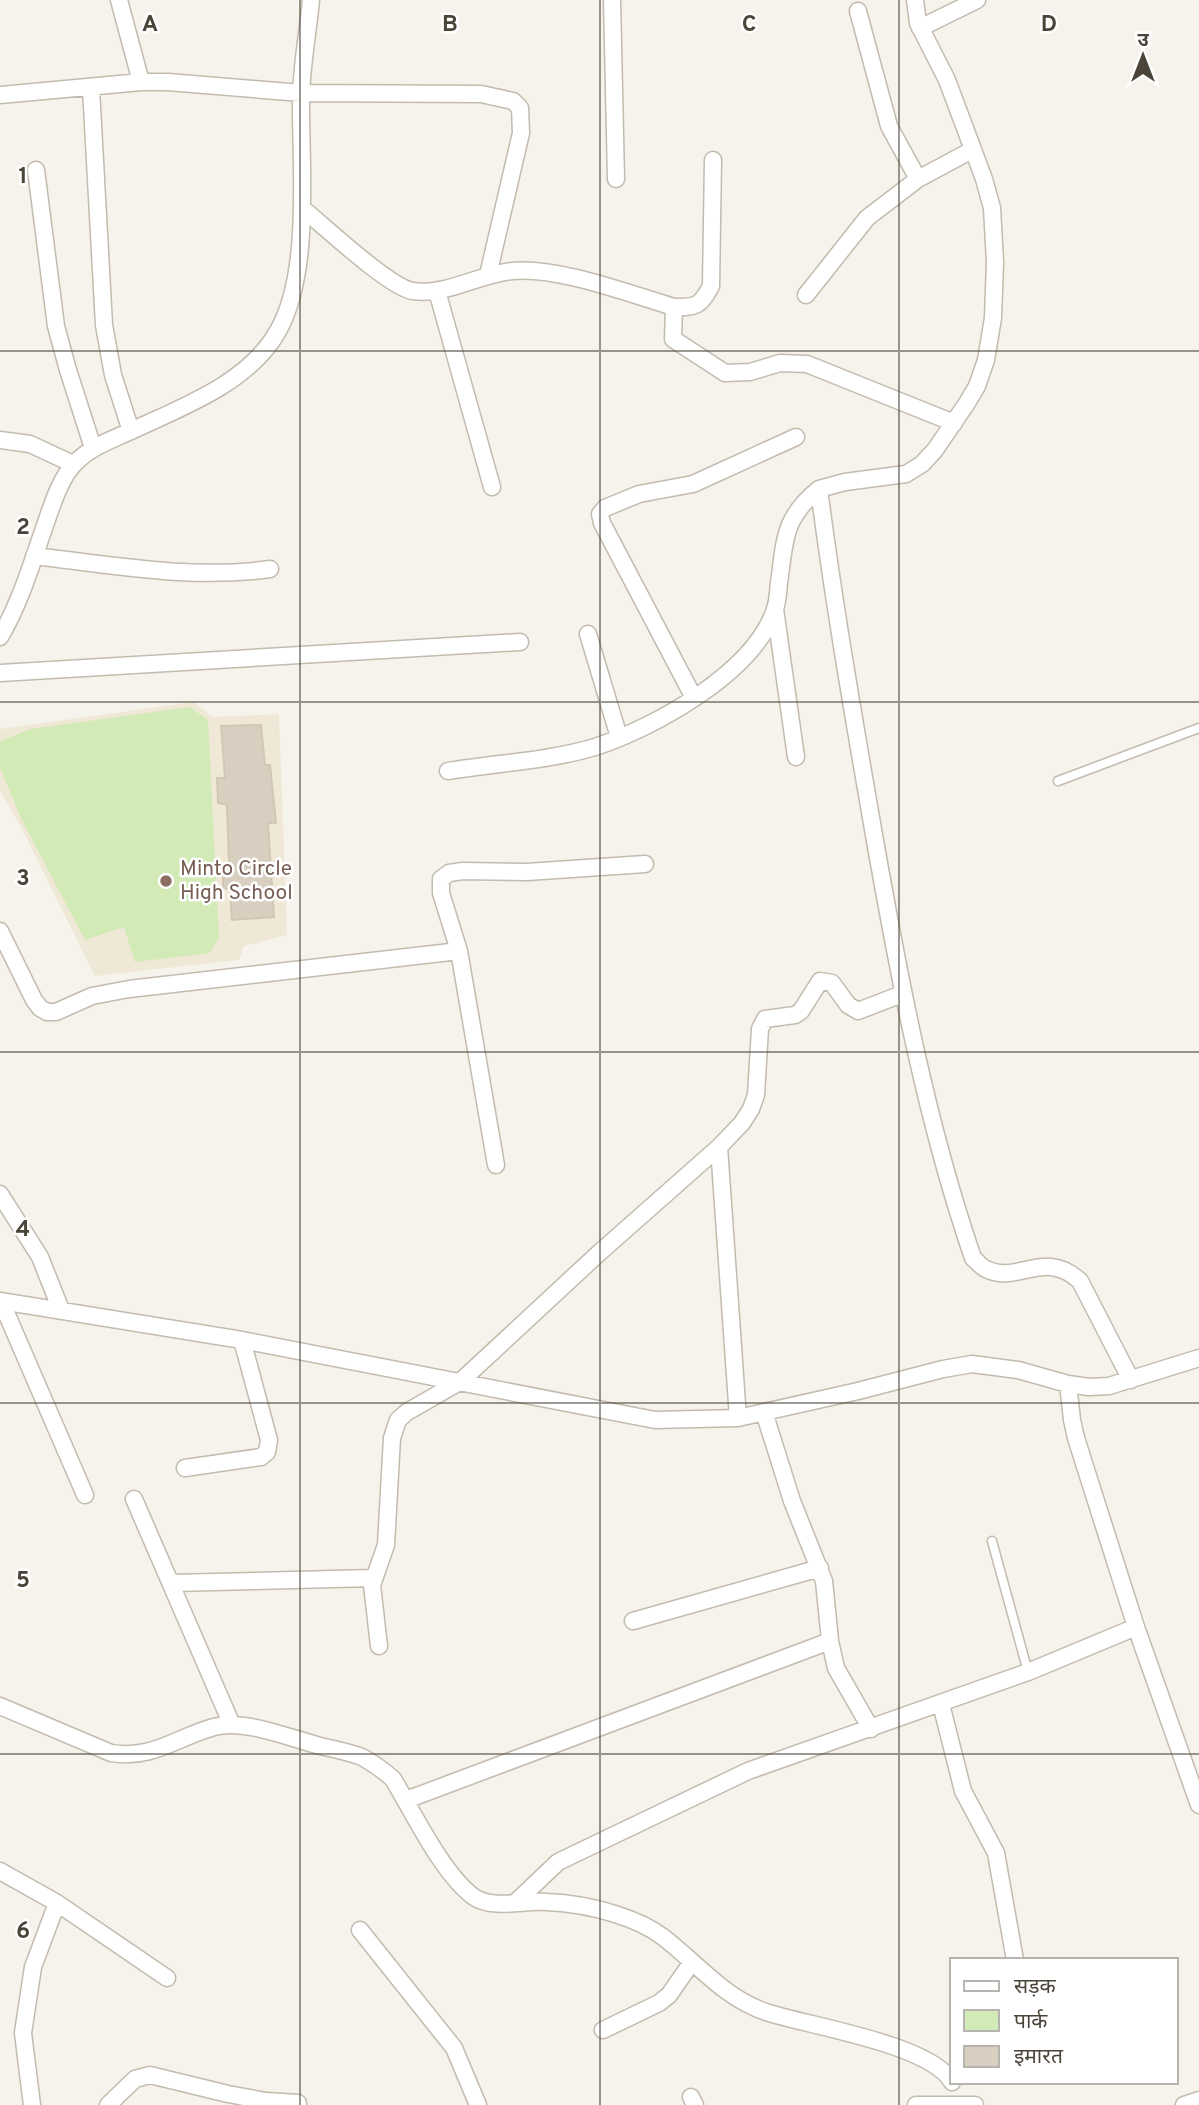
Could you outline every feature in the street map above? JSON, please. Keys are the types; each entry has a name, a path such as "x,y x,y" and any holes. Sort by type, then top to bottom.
{"street":[{"path":"119,0 141,82"},
{"path":"0,637 18,602 55,497 73,464 93,448 213,390 247,368 278,332 288,307 297,265 302,208 301,93 312,0"},
{"path":"612,0 616,179"},
{"path":"796,757 775,609 787,530 793,515 804,501 819,489 845,482 906,474 922,464 935,450 977,386 986,360 993,318 995,234 992,208 984,178 942,69 920,28 915,0"},
{"path":"920,28 976,0"},
{"path":"858,11 886,117 918,179"},
{"path":"0,95 141,82 202,83 301,93 481,94 513,101 520,108 521,133 488,275"},
{"path":"91,88 104,325 113,375 131,431"},
{"path":"806,295 867,218 918,179 972,150"},
{"path":"302,208 395,283 413,291 437,291 488,275 532,269 674,307 693,307 703,301 711,286 713,160"},
{"path":"36,170 56,326 93,448"},
{"path":"437,291 492,487"},
{"path":"674,307 673,339 718,371 735,374 780,363 807,363 954,423"},
{"path":"694,698 602,523 600,514 605,509 639,494 693,484 796,437"},
{"path":"0,440 30,444 73,464"},
{"path":"819,489 834,606 902,993 935,1126 973,1258 986,1269 1005,1272 1052,1265 1069,1271 1080,1281 1131,1380"},
{"path":"34,556 195,574 270,569"},
{"path":"448,771 572,752 619,737 659,718 694,698 746,656 775,609"},
{"path":"588,635 619,737"},
{"path":"0,673 520,642"},
{"path":"496,1165 459,951 441,892 441,879 449,873 463,871 527,872 645,863"},
{"path":"0,931 34,1000 47,1013 56,1012 92,996 129,989 459,951"},
{"path":"379,1646 371,1593 373,1578 386,1545 394,1429 407,1412 461,1381 599,1253 719,1147 742,1123 754,1102 760,1029 765,1019 795,1015 801,1011 820,981 832,984 848,1005 858,1011 902,993"},
{"path":"719,1147 738,1418"},
{"path":"0,1194 40,1257 61,1310"},
{"path":"0,1301 242,1340 656,1420 738,1418 972,1364 993,1365 1089,1387 1109,1386 1199,1358"},
{"path":"0,1301 85,1495"},
{"path":"185,1468 261,1457 267,1452 269,1440 242,1340"},
{"path":"1068,1384 1076,1438 1136,1628 1199,1805"},
{"path":"764,1412 792,1502 820,1568 827,1596 830,1641 836,1668 871,1729"},
{"path":"134,1499 232,1725"},
{"path":"633,1621 820,1568"},
{"path":"172,1583 373,1578"},
{"path":"517,1902 558,1862 748,1771 1028,1672 1136,1628"},
{"path":"405,1800 830,1641"},
{"path":"941,1704 963,1791 996,1853 1015,1958"},
{"path":"0,1706 111,1753 128,1756 148,1753 215,1727 232,1725 255,1728 361,1757 381,1768 393,1779 446,1867 476,1899 493,1903 517,1902 595,1908 619,1915 661,1936 717,1984 763,2011 869,2039 919,2056 936,2064 950,2080"},
{"path":"0,1871 57,1903 167,1978"},
{"path":"32,2105 23,2033 33,1967 57,1903"},
{"path":"360,1930 454,2048 478,2105"},
{"path":"603,2030 670,1995 692,1962"},
{"path":"108,2105 135,2079 150,2075 228,2094 298,2103"},
{"path":"916,2105 965,2104 953,2084"},
{"path":"1184,2105 1199,2100"}],"lane":[{"path":"1058,781 1199,728"},
{"path":"992,1541 1028,1672"}],"shaded area":[{"name":"Minto Circle High School","path":"193,702 213,717 279,714 287,935 244,946 239,960 95,976 21,827 0,791 0,729"}],"green space":[{"name":"Minto Circle High School","path":"190,707 208,720 219,938 210,953 135,962 124,927 85,940 22,820 0,768 0,741 31,729"}],"building":[{"path":"261,725 265,765 270,765 276,823 268,823 274,917 232,920 230,889 223,888 223,864 229,863 227,805 218,803 217,778 225,778 221,726"}],"place":[{"name":"Minto Circle High School","path":"166,881"}]}
